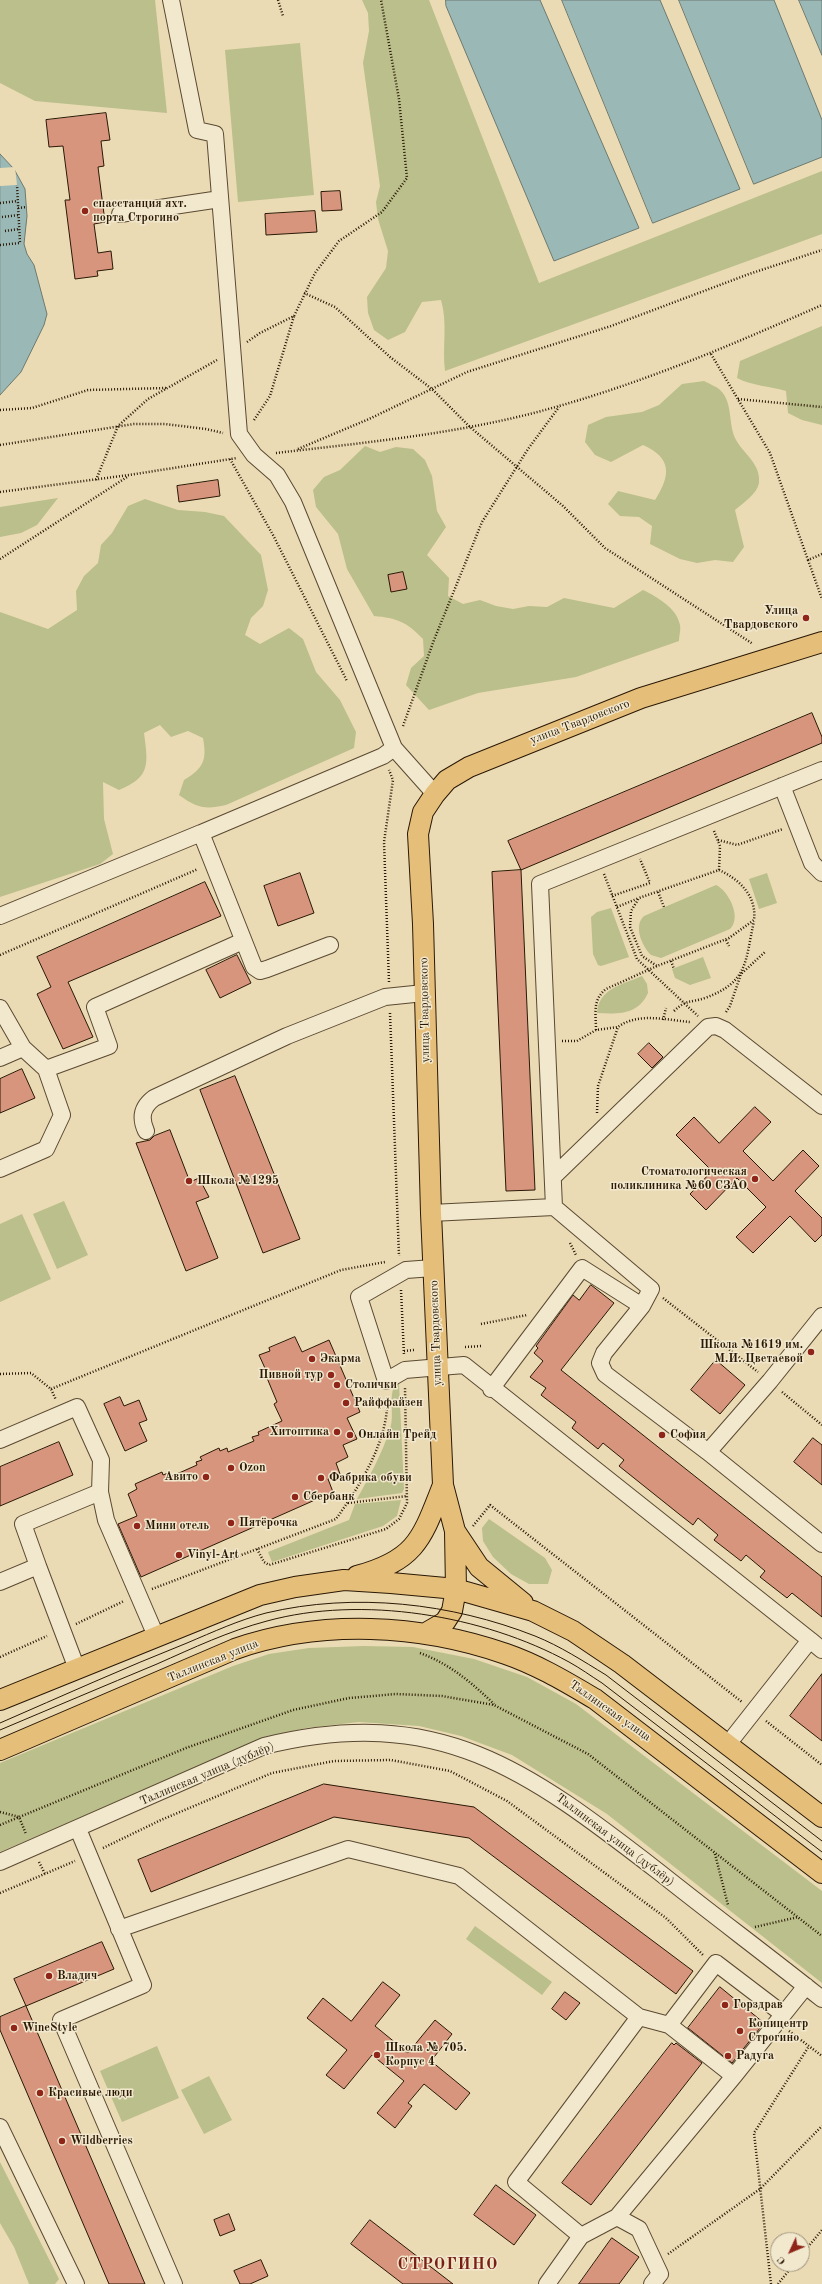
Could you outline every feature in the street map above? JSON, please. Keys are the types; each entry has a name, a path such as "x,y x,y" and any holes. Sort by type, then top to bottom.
{"main road":[{"name":"улица Твардовского","path":"426,1634 445,1622 452,1611 456,1589 462,1530 443,1485 433,1268 423,924 418,834 425,808 447,780 469,767 605,712 822,642"},
{"path":"0,1700 260,1594 296,1586 344,1580 390,1566 407,1553 424,1533 443,1485"},
{"path":"462,1530 473,1560 484,1572 533,1611"},
{"path":"344,1580 456,1589 533,1611 573,1631 612,1657 728,1744 822,1818"},
{"name":"Таллинская улица","path":"0,1750 235,1649 264,1640 295,1634 348,1629 426,1634 507,1654 561,1678 595,1699 822,1873"}],"street":[{"path":"171,0 198,130 215,134 239,434 254,455 277,475 293,502 389,752 435,794"},
{"path":"120,214 220,199"},
{"path":"0,916 389,752"},
{"path":"554,1207 540,884 822,770"},
{"path":"782,786 812,864 822,873"},
{"path":"201,832 254,967 260,970 330,945"},
{"path":"46,1069 109,1046 95,1006 243,941"},
{"path":"146,1131 142,1116 144,1109 154,1098 286,1036 389,996 424,993"},
{"path":"0,1008 23,1048 46,1069 62,1114 46,1148 0,1169"},
{"path":"553,1177 700,1033 708,1027 716,1026 725,1030 822,1106"},
{"path":"0,1058 23,1048"},
{"path":"431,1213 554,1207 651,1289 642,1306 604,1353 600,1364 605,1374 708,1452 822,1544"},
{"path":"433,1268 406,1270 400,1267 359,1297 386,1381 405,1370 464,1365 491,1389 816,1645 754,1711 728,1744"},
{"path":"491,1389 582,1268 642,1306"},
{"path":"708,1452 770,1381 822,1316"},
{"path":"0,1440 77,1407 101,1460 100,1492 106,1520 140,1594 156,1636"},
{"path":"77,1669 23,1524 100,1492"},
{"path":"0,1582 38,1566"},
{"name":"Таллинская улица (дублёр)","path":"0,1862 264,1746 304,1737 357,1733 391,1733 420,1736 463,1748 504,1765 549,1792 594,1822 822,1999"},
{"path":"78,1829 143,1985 61,2020 174,2284"},
{"path":"119,1929 348,1849 459,1876 639,2018 670,2025 734,2076"},
{"path":"670,2025 716,1963 783,2014"},
{"path":"547,2284 581,2236 617,2217 734,2076 806,1986"},
{"path":"581,2236 516,2182 639,2018"},
{"path":"0,2127 76,2284"},
{"path":"617,2217 639,2229 660,2274 652,2284"}],"path":[{"path":"278,0 283,16"},
{"path":"0,445 76,434 118,426 166,424 206,429 231,436 239,434 251,425 270,396 294,316 315,273 339,241 382,212 406,178 399,99 381,0"},
{"path":"0,245 20,243 17,185"},
{"path":"0,203 18,201"},
{"path":"18,208 27,207"},
{"path":"2,217 19,215"},
{"path":"5,231 19,229"},
{"path":"294,450 369,419 467,372 611,326 749,274 822,250"},
{"path":"304,293 335,307 390,357 432,389 470,427 518,467 605,548 753,645"},
{"path":"254,455 470,427 559,406 660,373 711,354 822,305"},
{"path":"96,480 118,426 148,399 232,351 260,333 294,316"},
{"path":"711,354 770,453 822,599"},
{"path":"0,410 32,408 88,390 167,388"},
{"path":"738,399 822,407"},
{"path":"257,1549 264,1562 269,1565 368,1535 390,1526 399,1519 404,1512 407,1496 405,1370 384,842 393,780 389,752 482,522 528,449 559,406"},
{"path":"230,459 273,535 348,684"},
{"path":"0,492 96,480 214,462"},
{"path":"0,559 129,475"},
{"path":"808,560 822,554"},
{"path":"718,840 737,845 796,824"},
{"path":"612,896 650,883 635,846"},
{"path":"719,870 720,846"},
{"path":"0,955 213,862"},
{"path":"617,907 719,870 729,874 747,890 755,912 754,920 741,974 730,1006 716,1026"},
{"path":"607,882 637,959 696,1014"},
{"path":"658,892 664,907"},
{"path":"639,898 631,911 630,927 642,956 657,966"},
{"path":"596,1030 595,1004 598,995 657,966 726,940 754,920"},
{"path":"726,940 729,946"},
{"path":"674,1011 684,1002 703,999 721,992 736,981 741,974 765,952"},
{"path":"671,961 674,969"},
{"path":"663,1020 666,1008"},
{"path":"598,1086 618,1027 626,1021 637,1018 691,1022"},
{"path":"548,1041 577,1041 596,1030 610,1026 618,1027"},
{"path":"51,1389 341,1270 400,1267"},
{"path":"651,1289 770,1381 822,1425"},
{"path":"480,1324 550,1310"},
{"path":"465,1347 482,1346"},
{"path":"404,1351 414,1350"},
{"path":"0,1374 31,1373 51,1389 62,1414"},
{"path":"140,1594 336,1519 348,1503 372,1459 384,1430 388,1415 386,1381"},
{"path":"348,1503 407,1496"},
{"path":"462,1530 490,1505 822,1765"},
{"path":"418,1652 433,1658 468,1679 494,1705 588,1754 822,1936"},
{"path":"0,1825 186,1748 293,1710 349,1698 396,1694 442,1696 494,1705"},
{"path":"715,1853 734,1931"},
{"path":"771,2284 754,2133 810,2046 822,2056"},
{"path":"655,2263 760,2189 822,2126"},
{"path":"810,2244 822,2230"},
{"path":"778,2284 788,2272"}],"green space":[{"path":"0,0 155,0 167,113 35,101 0,83"},
{"path":"362,0 429,0 539,283 822,171 822,234 445,371 445,326 441,300 422,302 405,332 388,340 374,330 368,313 367,297 386,268 388,251 378,219 376,202 380,186 363,63 369,31 368,13"},
{"path":"300,43 314,195 238,202 225,50"},
{"path":"822,326 822,425 802,420 788,413 786,391 743,381 737,378 740,361"},
{"path":"704,381 718,389 727,400 735,438 738,444 751,459 759,476 759,483 756,491 735,510 744,547 733,562 715,560 697,563 680,559 650,544 652,526 639,517 620,516 608,504 618,491 655,500 664,483 666,475 664,462 652,450 643,445 611,462 595,455 585,442 588,425 606,417 642,412 659,405 682,384"},
{"path":"365,446 380,452 396,447 413,449 425,460 432,476 437,511 446,527 427,555 449,578 448,596 463,604 480,600 496,606 513,609 529,606 547,607 564,598 614,608 643,590 666,604 675,613 680,625 679,641 576,677 478,693 429,710 406,685 411,668 424,656 423,639 407,625 401,622 389,618 374,616 347,569 338,534 316,507 313,490 324,477 340,470"},
{"path":"58,498 37,525 21,533 0,537 0,507"},
{"path":"145,499 178,510 205,512 224,516 261,555 268,590 263,606 251,618 245,635 260,644 289,628 303,639 316,672 340,700 356,732 354,748 226,805 201,807 191,803 179,795 184,780 191,776 202,763 205,752 203,738 188,731 171,737 160,725 144,733 146,753 145,768 137,780 119,790 103,782 104,819 113,854 100,864 0,897 0,612 48,629 77,610 76,591 84,576 98,563 101,545 112,533 128,506"},
{"path":"767,873 777,903 759,909 749,879"},
{"path":"716,885 725,893 732,905 735,918 730,929 661,958 651,955 640,936 639,925 644,916"},
{"path":"611,908 629,957 601,966 598,965 593,954 591,917 597,912"},
{"path":"703,957 711,978 690,985 675,978 672,969"},
{"path":"642,976 647,984 648,993 639,1006 627,1012 597,1013 602,998 613,988"},
{"path":"64,1201 88,1255 57,1269 33,1214"},
{"path":"22,1214 51,1279 0,1302 0,1224"},
{"path":"399,1383 404,1489 402,1493 357,1499 387,1438 392,1418 393,1389 395,1384"},
{"path":"401,1500 397,1516 383,1526 272,1562 268,1552 349,1520 355,1504"},
{"path":"489,1519 545,1558 552,1570 548,1584 529,1584 511,1574 493,1557 483,1541 482,1528"},
{"path":"364,1646 413,1647 474,1659 527,1677 576,1704 822,1891 822,1983 607,1814 512,1755 461,1736 419,1726 359,1722 306,1728 264,1738 0,1852 0,1763 233,1666 269,1654 309,1648"},
{"path":"475,1926 552,1982 542,1995 466,1939"},
{"path":"157,2046 179,2098 122,2122 100,2071"},
{"path":"209,2076 232,2120 204,2134 181,2090"},
{"path":"0,2162 59,2279 55,2284 29,2284 14,2247 0,2223"}],"water":[{"path":"446,0 540,0 639,228 554,261 446,6"},
{"path":"562,0 660,0 740,189 653,223"},
{"path":"679,0 774,0 822,120 822,157 754,184"},
{"path":"799,0 822,0 822,55"},
{"path":"0,154 14,169 25,189 27,216 24,244 27,254 34,265 47,314 44,325 21,372 0,395"}],"pier":[{"path":"15,167 17,185 0,186 0,168"}],"building":[{"name":"спасстанция яхт. порта Строгино","path":"106,113 110,140 101,141 104,166 98,167 105,222 94,224 98,253 111,251 113,269 97,271 98,276 75,279 65,200 70,200 63,146 49,147 46,120"},
{"path":"340,191 342,210 322,211 321,192"},
{"path":"315,211 317,232 266,235 265,214"},
{"path":"218,480 220,496 179,502 177,486"},
{"path":"403,572 407,589 391,592 388,575"},
{"path":"812,713 822,737 822,743 521,870 508,841"},
{"path":"521,870 535,1190 506,1191 492,872"},
{"path":"300,873 314,913 278,926 264,886"},
{"path":"205,882 221,916 68,982 93,1037 63,1049 37,994 51,987 37,957"},
{"path":"237,955 251,983 220,998 206,970"},
{"path":"649,1043 663,1057 652,1068 638,1054"},
{"path":"22,1069 35,1098 0,1113 0,1079"},
{"path":"235,1076 300,1239 263,1253 200,1090"},
{"name":"Стоматологическая поликлиника №60 СЗАО","path":"755,1107 771,1122 743,1151 773,1181 803,1150 819,1166 795,1191 822,1218 822,1235 815,1242 790,1216 753,1253 736,1237 766,1207 737,1178 706,1210 690,1194 712,1171 676,1135 694,1117 719,1143"},
{"path":"170,1130 190,1182 199,1178 209,1197 196,1202 218,1258 186,1271 136,1143 150,1140 154,1136"},
{"path":"591,1285 614,1303 561,1370 822,1577 822,1617 792,1593 787,1598 760,1577 765,1571 746,1555 741,1561 714,1540 718,1535 698,1518 693,1525 679,1514 619,1466 624,1460 603,1443 598,1449 572,1428 576,1422 541,1395 546,1388 530,1377 543,1361 534,1353 538,1348 536,1346 573,1295 579,1300"},
{"path":"295,1337 302,1352 329,1340 360,1412 347,1418 357,1439 343,1445 348,1457 336,1463 340,1474 328,1479 333,1492 141,1577 118,1524 137,1516 128,1494 137,1489 135,1484 162,1472 163,1475 168,1473 170,1477 197,1465 196,1462 202,1460 200,1457 219,1448 220,1451 227,1448 228,1452 254,1441 252,1437 259,1435 258,1432 282,1421 274,1404 277,1402 267,1378 269,1377 259,1355 270,1351 269,1348"},
{"path":"716,1360 745,1385 720,1414 691,1390"},
{"path":"120,1397 124,1406 139,1400 147,1420 139,1423 147,1441 125,1451 104,1404"},
{"path":"813,1438 822,1445 822,1485 794,1462"},
{"path":"59,1442 73,1475 0,1506 0,1467"},
{"path":"822,1674 822,1741 790,1716"},
{"path":"324,1784 474,1807 693,1971 676,1994 469,1838 334,1817 151,1892 138,1860"},
{"path":"102,1942 114,1969 26,2006 14,1979"},
{"path":"383,1982 400,1995 375,2026 408,2053 435,2020 452,2034 431,2061 470,2093 456,2110 424,2084 408,2103 412,2106 395,2128 377,2113 404,2081 372,2055 344,2089 326,2075 347,2050 307,2018 323,1998 351,2021"},
{"path":"720,1987 764,2023 732,2063 688,2028"},
{"path":"565,1992 580,2003 566,2020 552,2009"},
{"path":"26,2006 145,2284 109,2284 0,2030 0,2017"},
{"path":"672,2043 674,2045 676,2043 702,2063 591,2205 562,2183"},
{"path":"496,2185 536,2215 514,2245 474,2215"},
{"path":"229,2214 235,2230 220,2236 214,2220"},
{"path":"370,2220 453,2284 403,2284 351,2244"},
{"path":"612,2238 639,2257 619,2284 579,2284"},
{"path":"261,2260 268,2276 250,2284 240,2284 234,2271"}],"tram line":[{"path":"0,1723 116,1672 246,1619 266,1613 334,1603 368,1602 402,1604 470,1616 503,1625 535,1636 580,1659 606,1675 822,1841"},
{"path":"0,1730 211,1640 267,1621 304,1613 342,1610 382,1610 421,1614 499,1632 535,1646 573,1664 602,1683 822,1852"}],"place":[{"name":"спасстанция яхт. порта Строгино","path":"85,211"},
{"name":"Улица Твардовского","path":"806,618"},
{"name":"Стоматологическая поликлиника №60 СЗАО","path":"755,1179"},
{"name":"Школа №1295","path":"189,1181"},
{"name":"Школа №1619 им. М.И. Цветаевой","path":"811,1352"},
{"name":"Экарма","path":"312,1359"},
{"name":"Пивной тур","path":"331,1375"},
{"name":"Столички","path":"337,1385"},
{"name":"Райффайзен","path":"346,1403"},
{"name":"Хитоптика","path":"337,1432"},
{"name":"Онлайн Трейд","path":"350,1435"},
{"name":"София","path":"662,1435"},
{"name":"Ozon","path":"231,1468"},
{"name":"Авито","path":"206,1477"},
{"name":"Фабрика обуви","path":"321,1478"},
{"name":"Сбербанк","path":"295,1497"},
{"name":"Пятёрочка","path":"231,1523"},
{"name":"Мини отель","path":"137,1526"},
{"name":"Vinyl-Art","path":"179,1555"},
{"name":"Владич","path":"49,1976"},
{"name":"Горздрав","path":"725,2005"},
{"name":"WineStyle","path":"14,2028"},
{"name":"Копицентр Строгино","path":"740,2031"},
{"name":"Школа № 705. Корпус 4","path":"377,2055"},
{"name":"Радуга","path":"728,2056"},
{"name":"Красивые люди","path":"40,2093"},
{"name":"Wildberries","path":"62,2141"}],"district":[{"name":"СТРОГИНО","path":"448,2265"}]}
